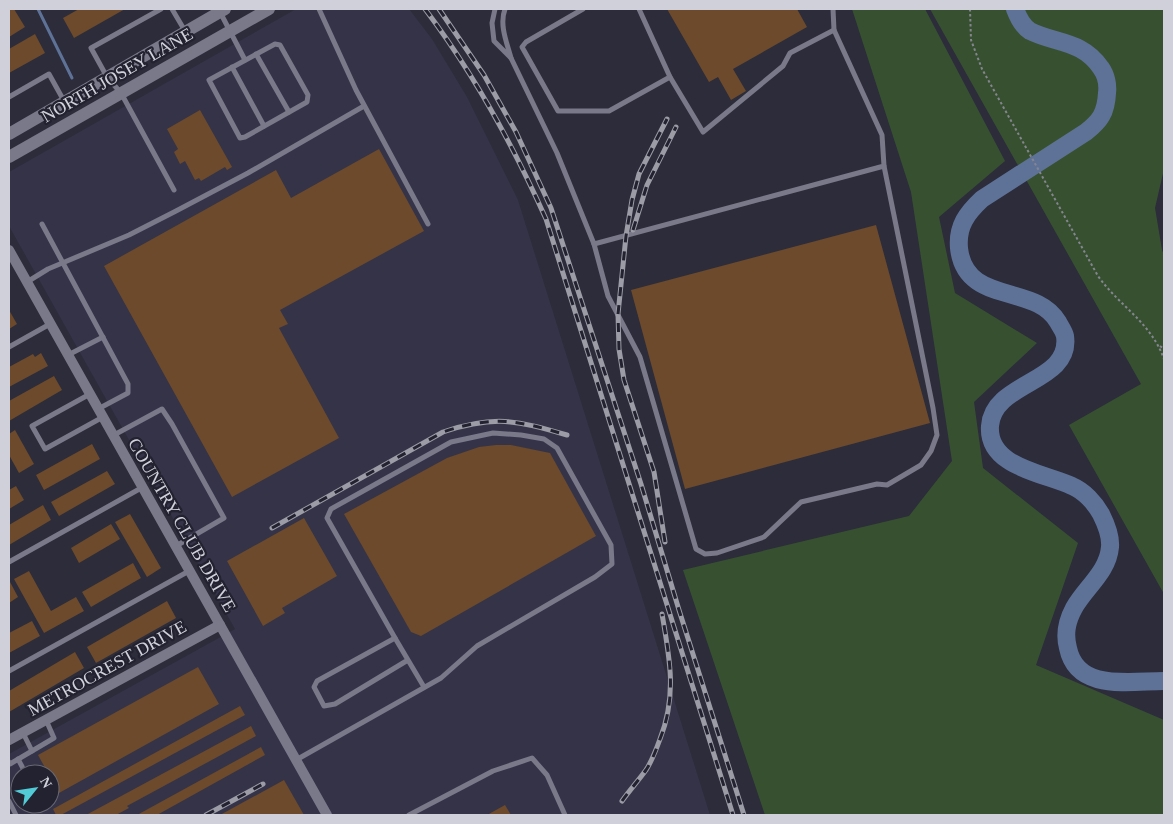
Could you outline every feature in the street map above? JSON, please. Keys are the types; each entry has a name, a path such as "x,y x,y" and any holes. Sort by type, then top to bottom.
{"main road":[{"name":"NORTH JOSEY LANE","path":"9,156 269,9"},
{"name":"NORTH JOSEY LANE","path":"10,132 65,102 221,10"}],"street":[{"name":"COUNTRY CLUB DRIVE","path":"9,252 327,815"},
{"name":"METROCREST DRIVE","path":"9,740 220,624"}],"lane":[{"path":"161,9 91,48 107,77 121,93 174,190"},
{"path":"172,9 185,31"},
{"path":"319,9 364,106 428,224"},
{"path":"495,9 492,23 494,41 511,58"},
{"path":"505,9 502,16 504,34 511,58 558,153 594,244 608,296 640,357 696,549 705,554 717,553 764,537 801,502 877,484 887,485 921,465 931,452 937,435 934,408 884,166 882,135 834,30 834,9"},
{"path":"584,9 526,42 522,47 558,111 609,111 670,77"},
{"path":"639,9 670,77 703,132 782,66 790,54 834,30"},
{"path":"221,10 245,60"},
{"path":"275,44 280,45 308,95 307,102 240,138 208,80 256,54 275,44"},
{"path":"256,54 288,112"},
{"path":"232,67 264,126"},
{"path":"9,97 50,74 65,102"},
{"path":"27,282 48,268 129,235 176,211 248,173 364,106"},
{"path":"594,244 884,166"},
{"path":"42,224 128,384 128,393 45,449 32,426 90,394"},
{"path":"9,347 50,324"},
{"path":"68,356 103,337"},
{"path":"113,435 162,409 172,424 224,518 176,546"},
{"path":"296,760 441,678 477,646 612,564 611,545 557,448 544,439 493,433 450,442 331,509 327,518 424,687"},
{"path":"9,562 142,488"},
{"path":"9,671 190,571"},
{"path":"395,638 317,681 314,687 324,706 335,704 408,660"},
{"path":"9,762 10,764 54,738 46,720"},
{"path":"23,732 32,751"},
{"path":"409,815 493,772 532,758 547,775 565,815"},
{"path":"18,759 21,764"},
{"path":"9,802 16,815"}],"path":[{"path":"970,9 970,29 976,54 1024,144 1098,276 1112,294 1149,329 1164,358"},
{"path":"1158,344 1164,349"}],"shaded area":[{"path":"296,9 409,9 432,39 467,97 518,200 710,815 9,815 9,754 235,629 9,226 9,172"}],"green space":[{"path":"852,9 925,9 1005,161 939,217 955,293 1037,343 974,402 983,468 1078,543 1036,665 1164,720 1164,815 765,815 683,570 909,516 952,461 911,192"},
{"path":"930,9 1164,9 1164,169 1155,208 1164,255 1164,594 1069,425 1141,384"}],"building":[{"path":"9,9 14,9 25,27 9,37"},
{"path":"79,9 125,9 74,38 63,18"},
{"path":"667,9 797,9 807,27 733,69 746,91 731,100 718,77 709,82"},
{"path":"35,34 45,53 9,73 9,49"},
{"path":"200,110 232,167 227,170 225,167 201,181 199,178 195,180 185,161 180,164 174,152 178,149 167,129"},
{"path":"379,149 424,231 280,310 288,324 279,328 339,438 232,497 104,266 276,170 291,198"},
{"path":"876,225 930,423 685,489 631,290"},
{"path":"9,310 17,324 9,329"},
{"path":"41,353 48,366 9,387 9,367 33,354 35,357"},
{"path":"54,376 62,390 9,421 9,401"},
{"path":"15,430 34,464 19,473 9,455 9,434"},
{"path":"92,444 100,459 44,490 36,475"},
{"path":"511,445 550,453 596,536 421,636 411,632 344,514 447,458 479,447"},
{"path":"107,471 115,484 59,516 51,502"},
{"path":"16,486 24,500 9,509 9,490"},
{"path":"43,505 51,520 9,545 9,525"},
{"path":"130,514 161,568 147,577 115,522"},
{"path":"304,518 337,576 282,608 285,613 263,626 227,561"},
{"path":"111,524 120,539 79,563 71,548"},
{"path":"133,563 141,578 91,607 82,592"},
{"path":"29,571 51,611 76,597 84,611 44,633 14,579"},
{"path":"9,580 18,597 9,603"},
{"path":"167,601 176,618 96,663 87,647"},
{"path":"32,621 40,636 9,653 9,633"},
{"path":"75,652 84,668 9,712 9,691"},
{"path":"198,667 219,704 60,792 60,764 43,764 38,755"},
{"path":"240,706 245,715 61,815 56,815 60,814 60,805"},
{"path":"251,726 256,736 127,806 129,808 116,815 86,815"},
{"path":"261,747 265,755 157,815 137,815"},
{"path":"284,780 304,815 220,815"},
{"path":"505,805 511,815 487,815"}],"waterway":[{"path":"38,9 72,78"},
{"path":"1015,9 1023,24 1030,31 1077,47 1094,59 1104,74 1107,90 1104,111 1091,128 982,199 972,209 961,227 959,248 964,266 974,279 987,287 1034,302 1048,310 1058,322 1065,336 1064,352 1057,364 1017,390 994,411 990,426 992,440 998,451 1007,460 1019,467 1060,481 1081,491 1096,506 1106,526 1110,547 1105,564 1079,601 1068,622 1066,632 1067,643 1073,662 1082,672 1093,678 1107,681 1164,681"}],"railway":[{"path":"425,9 460,59 492,111 546,219 733,815"},
{"path":"439,9 484,75 516,132 551,208 641,484 744,815"},
{"path":"665,542 654,472 624,380 619,349 618,314 626,236 632,200 639,174 667,119"},
{"path":"633,230 647,185 676,127"},
{"path":"272,528 443,432 477,423 505,422 519,423 567,435"},
{"path":"622,801 650,763 660,739 669,708 669,662 662,614"},
{"path":"206,815 263,784"}]}
